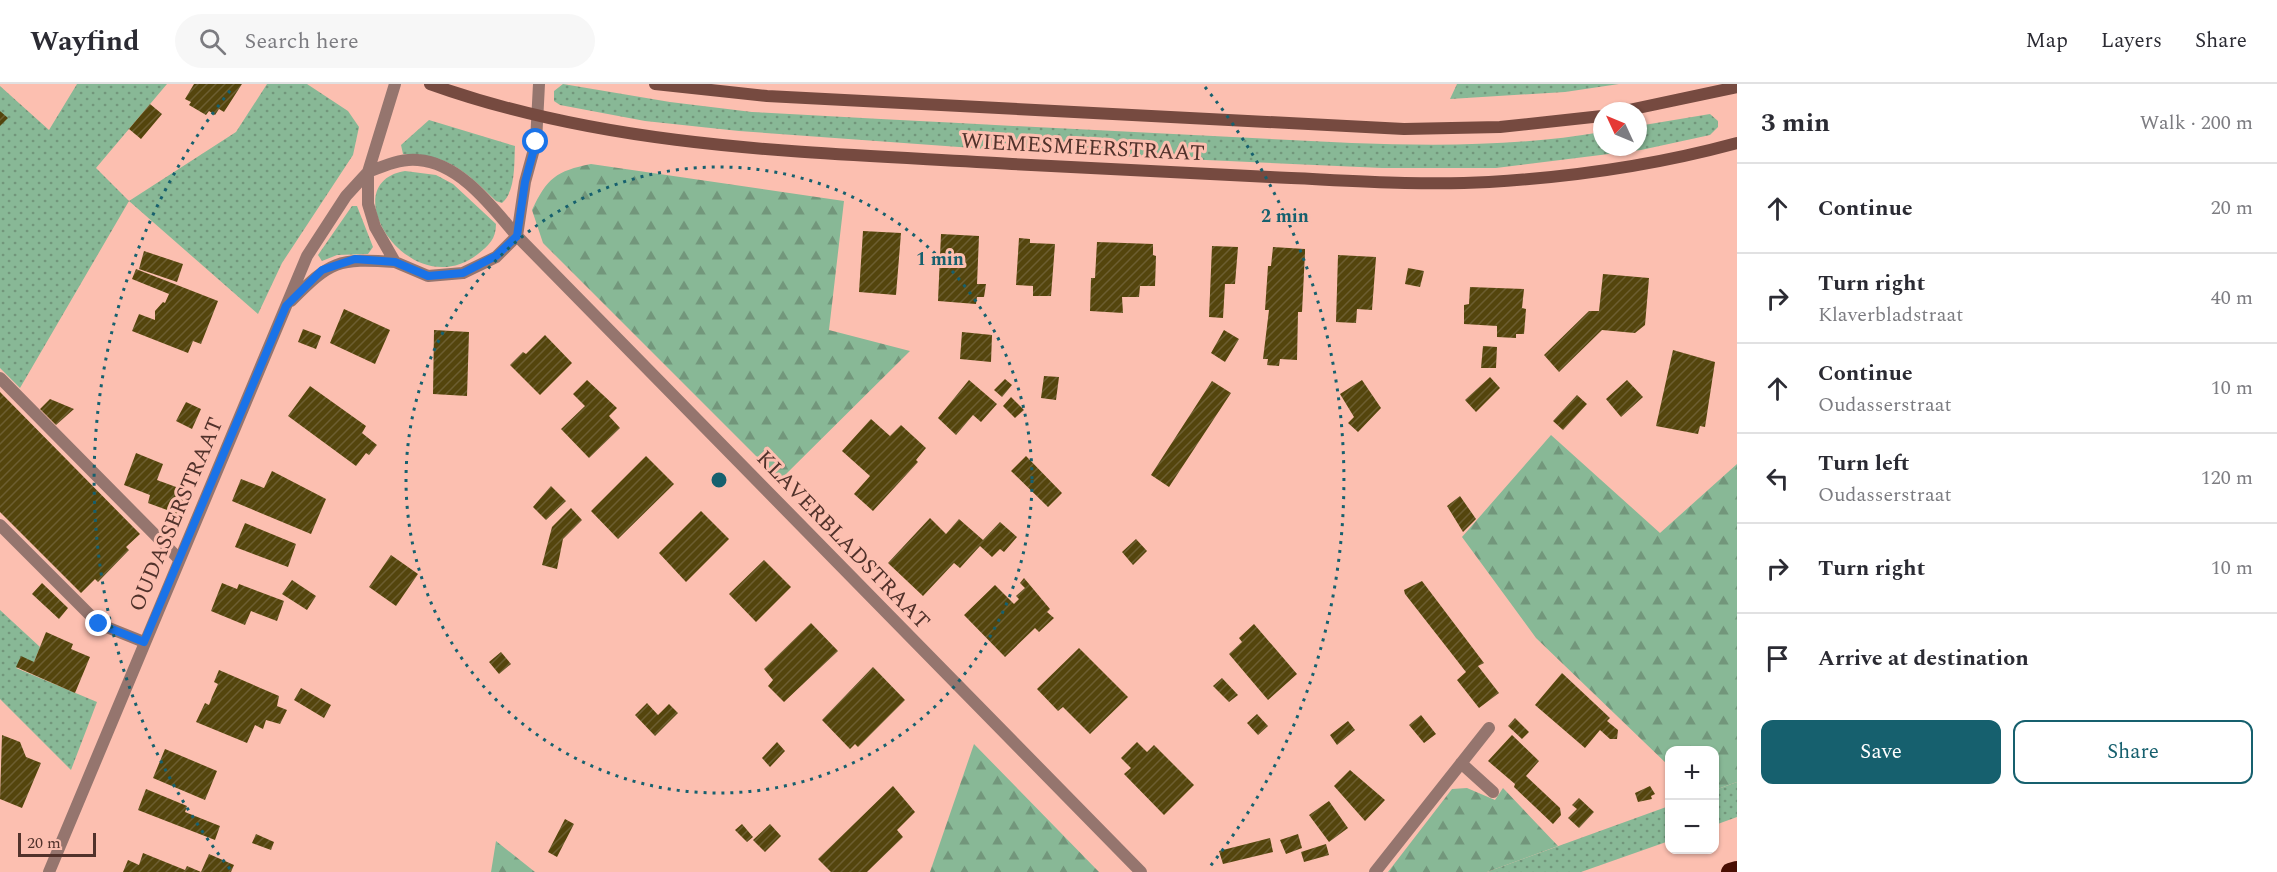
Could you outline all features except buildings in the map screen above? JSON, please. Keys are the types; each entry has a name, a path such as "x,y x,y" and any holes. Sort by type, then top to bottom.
{"highway":[{"path":"1730,872 1737,870"}],"main road":[{"name":"WIEMESMEERSTRAAT","path":"430,84 536,117 642,137 760,149 1104,170 1413,183 1488,182 1596,172 1675,159 1737,143"},
{"name":"WIEMESMEERSTRAAT","path":"655,84 767,96 1404,129 1500,127 1593,117"},
{"path":"1647,106 1737,87"}],"street":[{"name":"OUDASSERSTRAAT","path":"49,872 308,256 346,196 368,172 395,84"},
{"path":"368,172 368,204 375,227 395,262 428,276 463,273 496,256 517,236 525,182 536,142 539,84"},
{"name":"KLAVERBLADSTRAAT","path":"368,172 387,165 419,160 454,172 485,198 517,236 1141,872"},
{"name":"OUDASSERSTRAAT","path":"286,306 322,270 355,259 395,262"},
{"path":"0,378 179,559"},
{"path":"0,525 99,624 144,642"},
{"path":"1375,872 1489,728"},
{"path":"1461,763 1493,792"}],"green space":[{"path":"77,84 167,84 96,168 129,201 20,388 0,368 0,86 49,130"},
{"path":"267,84 307,84 348,111 359,127 353,155 282,263 258,314 129,201 236,132"},
{"path":"563,84 670,102 752,112 1359,143 1457,145 1554,139 1593,133 1593,156 1496,168 1382,168 1030,152 739,131 645,121 560,105 554,101 554,91"},
{"path":"1457,84 1619,84 1565,92 1450,99"},
{"path":"1710,114 1718,121 1718,127 1710,135 1647,149 1647,124"},
{"path":"429,120 515,146 512,184 507,198 502,203 496,201 455,166 432,157 403,154 401,145"},
{"path":"591,164 844,201 829,330 910,351 780,480 543,243 532,210 543,190 561,173"},
{"path":"405,171 436,175 453,184 496,224 495,234 489,245 478,254 452,266 428,265 406,254 388,237 378,217 376,196 384,180"},
{"path":"352,206 357,206 373,247 368,254 337,255 322,261 318,255"},
{"path":"1551,435 1660,533 1737,464 1737,782 1719,789 1719,746 1665,746 1665,762 1536,638 1462,537"},
{"path":"0,610 40,647 34,662 16,668 97,702 71,770 0,699"},
{"path":"974,744 1099,872 930,872"},
{"path":"1737,782 1737,817 1719,824 1719,800 1719,789"},
{"path":"1467,788 1495,800 1503,788 1558,846 1487,872 1388,872 1452,789"},
{"path":"1665,807 1665,842 1581,872 1487,872"},
{"path":"496,841 535,872 491,872"}],"route":[{"path":"99,624 144,642 286,306 322,270 355,259 395,262 428,276 463,273 496,256 517,236 525,182 536,142"}]}
